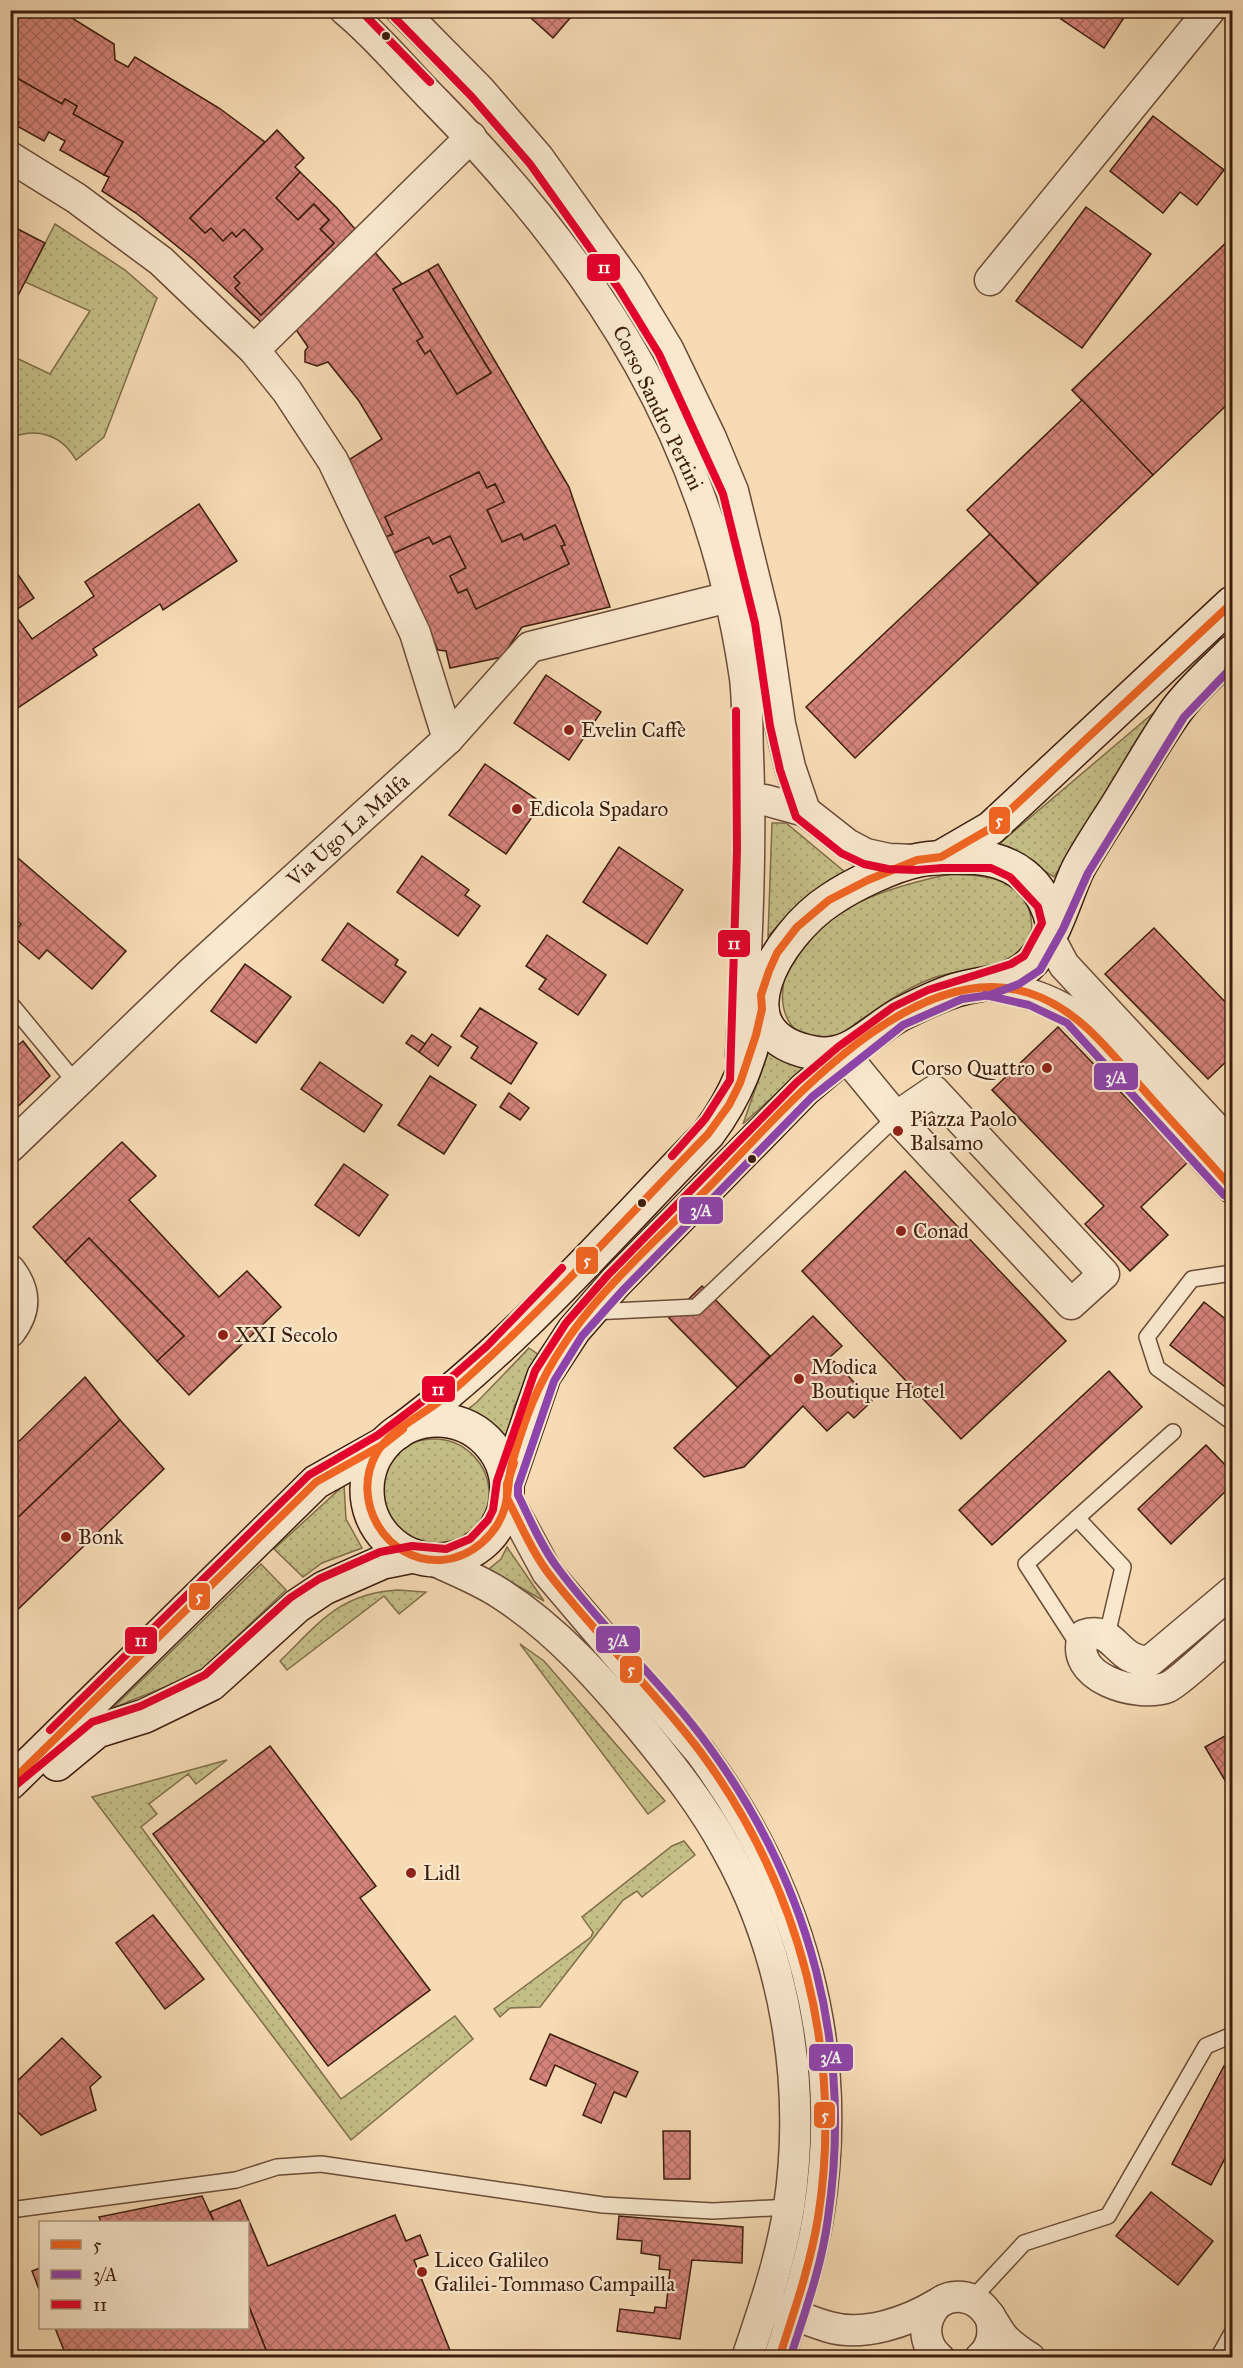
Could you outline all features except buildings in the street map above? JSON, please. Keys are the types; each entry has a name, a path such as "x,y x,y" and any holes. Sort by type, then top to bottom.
{"main road":[{"path":"423,1558 398,1548 385,1537 368,1508 368,1473 391,1438 443,1399 494,1354 708,1134 729,1106 740,1083 777,953 797,927 830,900 868,880 929,859 992,828 1233,603"},
{"path":"10,1804 96,1731 145,1716 211,1684 297,1606 324,1588 374,1566 423,1558 448,1559 476,1548 497,1526 544,1376 574,1329 805,1089 851,1050 898,1016 933,999 959,989 987,985 1015,974 1032,963 1051,930 1079,868 1176,711 1233,652"},
{"path":"929,859 993,858 1016,868 1048,902 1051,930"},
{"path":"762,1002 770,1032 789,1045 814,1053 830,1054 851,1050"},
{"path":"10,1783 316,1482 413,1424 431,1420 449,1421 466,1427 482,1437 494,1450 502,1466 507,1491"}],"street":[{"name":"Corso Sandro Pertini","path":"345,10 471,137 568,252 605,303 641,365 702,498 729,597 745,680 750,801 747,947 740,1083"},
{"name":"Corso Sandro Pertini","path":"401,10 480,90 538,157 628,284 668,349 733,491 765,621 790,767 805,811"},
{"path":"990,280 1210,10"},
{"path":"254,350 471,137"},
{"path":"10,157 76,198 161,261 254,350 287,391 333,461 415,633 448,739"},
{"name":"Via Ugo La Malfa","path":"10,1147 194,970 448,739 530,647 729,597"},
{"path":"750,801 765,800 805,811 847,844 866,854 889,859 929,859"},
{"path":"1051,930 1064,965 1233,1146"},
{"path":"747,947 762,1002"},
{"path":"987,985 1024,991 1042,997 1074,1015 1233,1188"},
{"path":"851,1050 896,1117 1071,1304 1104,1274 934,1091 896,1117"},
{"path":"10,1270 20,1283 24,1309 10,1332"},
{"path":"507,1491 547,1572 701,1753 723,1783 754,1832 795,1924 817,2012 825,2081 825,2155 818,2217 794,2314 779,2358"},
{"path":"423,1558 501,1594 565,1645 619,1701 698,1802 732,1859 751,1898 766,1939 786,2020 794,2082 794,2147 789,2207 765,2304 747,2358"},
{"path":"1233,1592 1150,1661 1140,1676 1126,1689 1092,1671 1081,1659 1079,1646 1084,1635 1096,1631 1107,1635 1128,1657 1140,1676 1169,1687 1233,1633"},
{"path":"698,1802 723,1783"},
{"path":"794,2082 825,2081"},
{"path":"765,2304 831,2328 848,2330 913,2318 948,2298 981,2308 1005,2338 1030,2358"},
{"path":"937,2304 927,2318 925,2335 931,2351 939,2358"},
{"path":"980,2358 993,2336 981,2308"}],"lane":[{"path":"10,1003 76,1083"},
{"path":"589,1313 696,1306 896,1117"},
{"path":"1233,1273 1192,1279 1147,1337 1157,1368 1233,1422"},
{"path":"1079,1646 1026,1564 1173,1432"},
{"path":"1077,1518 1123,1567 1107,1635"},
{"path":"981,2308 1024,2243 1108,2216 1206,2046 1233,2035"},
{"path":"10,2210 236,2180 277,2167 321,2164 603,2205 713,2211 789,2207"},
{"path":"1218,2358 1233,2333"}],"shaded area":[{"path":"55,224 125,270 157,298 104,437 76,460 64,444 48,436 30,433 11,438 10,355 50,374 90,311 25,282"},
{"path":"1158,709 1054,877 1000,843"},
{"path":"772,823 786,823 846,873 804,900 768,936"},
{"path":"950,874 982,876 1005,882 1022,894 1027,903 1032,925 1028,942 1019,953 1004,961 933,978 914,986 836,1037 813,1038 798,1032 789,1021 783,1007 783,991 785,975 801,944 832,917 870,897"},
{"path":"768,1053 805,1067 743,1124"},
{"path":"529,1348 539,1355 514,1407 506,1447 488,1426 463,1413 477,1402"},
{"path":"434,1439 455,1443 473,1455 485,1473 489,1494 485,1515 473,1533 455,1545 434,1549 413,1545 395,1533 383,1515 379,1494 383,1473 395,1455 413,1443"},
{"path":"344,1485 346,1519 362,1548 322,1563 303,1577 274,1549"},
{"path":"507,1547 544,1601 489,1569 501,1559"},
{"path":"261,1564 286,1590 197,1674 113,1708"},
{"path":"398,1590 426,1592 399,1614 384,1596 287,1670 280,1661 319,1623 345,1604 378,1592"},
{"path":"520,1644 544,1661 665,1801 648,1814"},
{"path":"227,1760 196,1784 188,1774 149,1804 157,1814 141,1827 341,2099 455,2016 473,2039 351,2140 92,1797"},
{"path":"684,1841 695,1855 642,1897 637,1891 623,1900 540,2007 510,2008 500,2017 494,2009 591,1937 593,1932 582,1917 672,1846"}],"transit line":[{"name":"11","path":"360,10 430,82"},
{"name":"11","path":"10,1790 92,1722 141,1706 205,1675 290,1598 319,1579 380,1552 412,1546 446,1549 470,1539 488,1520 493,1510 497,1481 535,1371 566,1323 608,1275 797,1082 838,1047 893,1007 928,990 1011,964 1024,956 1042,923 1038,907 1010,877 991,868 917,870 888,869 864,864 841,853 796,817 780,770 770,726 755,623 723,494 659,354 619,289 530,164 472,97 394,17"},
{"name":"5","path":"1232,603 991,828 941,857 917,860 868,880 829,900 797,927 777,953 769,971 761,995 762,1009 756,1035 740,1083 729,1105 708,1134 508,1340 453,1391 388,1438 376,1454 369,1472 367,1491 371,1509 378,1526 389,1540 404,1551 421,1558 441,1560 463,1555 489,1536 505,1507 512,1463 525,1421 538,1390 558,1353 595,1303 808,1086 849,1050 893,1019 938,997 984,987 1029,993 1063,1010 1106,1047 1232,1188"},
{"name":"3/A","path":"790,2358 822,2253 834,2155 834,2092 828,2031 816,1971 798,1913 775,1856 745,1801 692,1724 575,1591 551,1559 518,1495 518,1486 554,1381 582,1336 624,1289 812,1097 903,1025 962,999 990,995 1019,984 1040,970 1063,929 1088,873 1184,717 1232,667"},
{"name":"11","path":"672,1156 705,1119 730,1080 737,850 736,711"},
{"name":"3/A","path":"985,995 1029,1005 1067,1023 1224,1195"},
{"name":"11","path":"50,1730 309,1475 378,1435 436,1391 487,1346 562,1268"},
{"name":"5","path":"10,1783 316,1482 384,1444 403,1429"},
{"name":"5","path":"514,1463 507,1484 507,1498 532,1547 567,1597 665,1708 702,1754 736,1806 765,1860 789,1916 806,1975 819,2034 825,2095 825,2156 818,2218 811,2254 779,2358"}],"place":[{"name":"Evelin Caffè","path":"569,730"},
{"name":"Edicola Spadaro","path":"517,809"},
{"name":"Corso Quattro","path":"1047,1068"},
{"name":"Piazza Paolo Balsamo","path":"898,1131"},
{"name":"Conad","path":"901,1231"},
{"name":"XXI Secolo","path":"223,1335"},
{"name":"Modica Boutique Hotel","path":"799,1379"},
{"name":"Bonk","path":"66,1537"},
{"name":"Lidl","path":"411,1873"},
{"name":"Liceo Galileo Galilei-Tommaso Campailla","path":"422,2272"}]}
